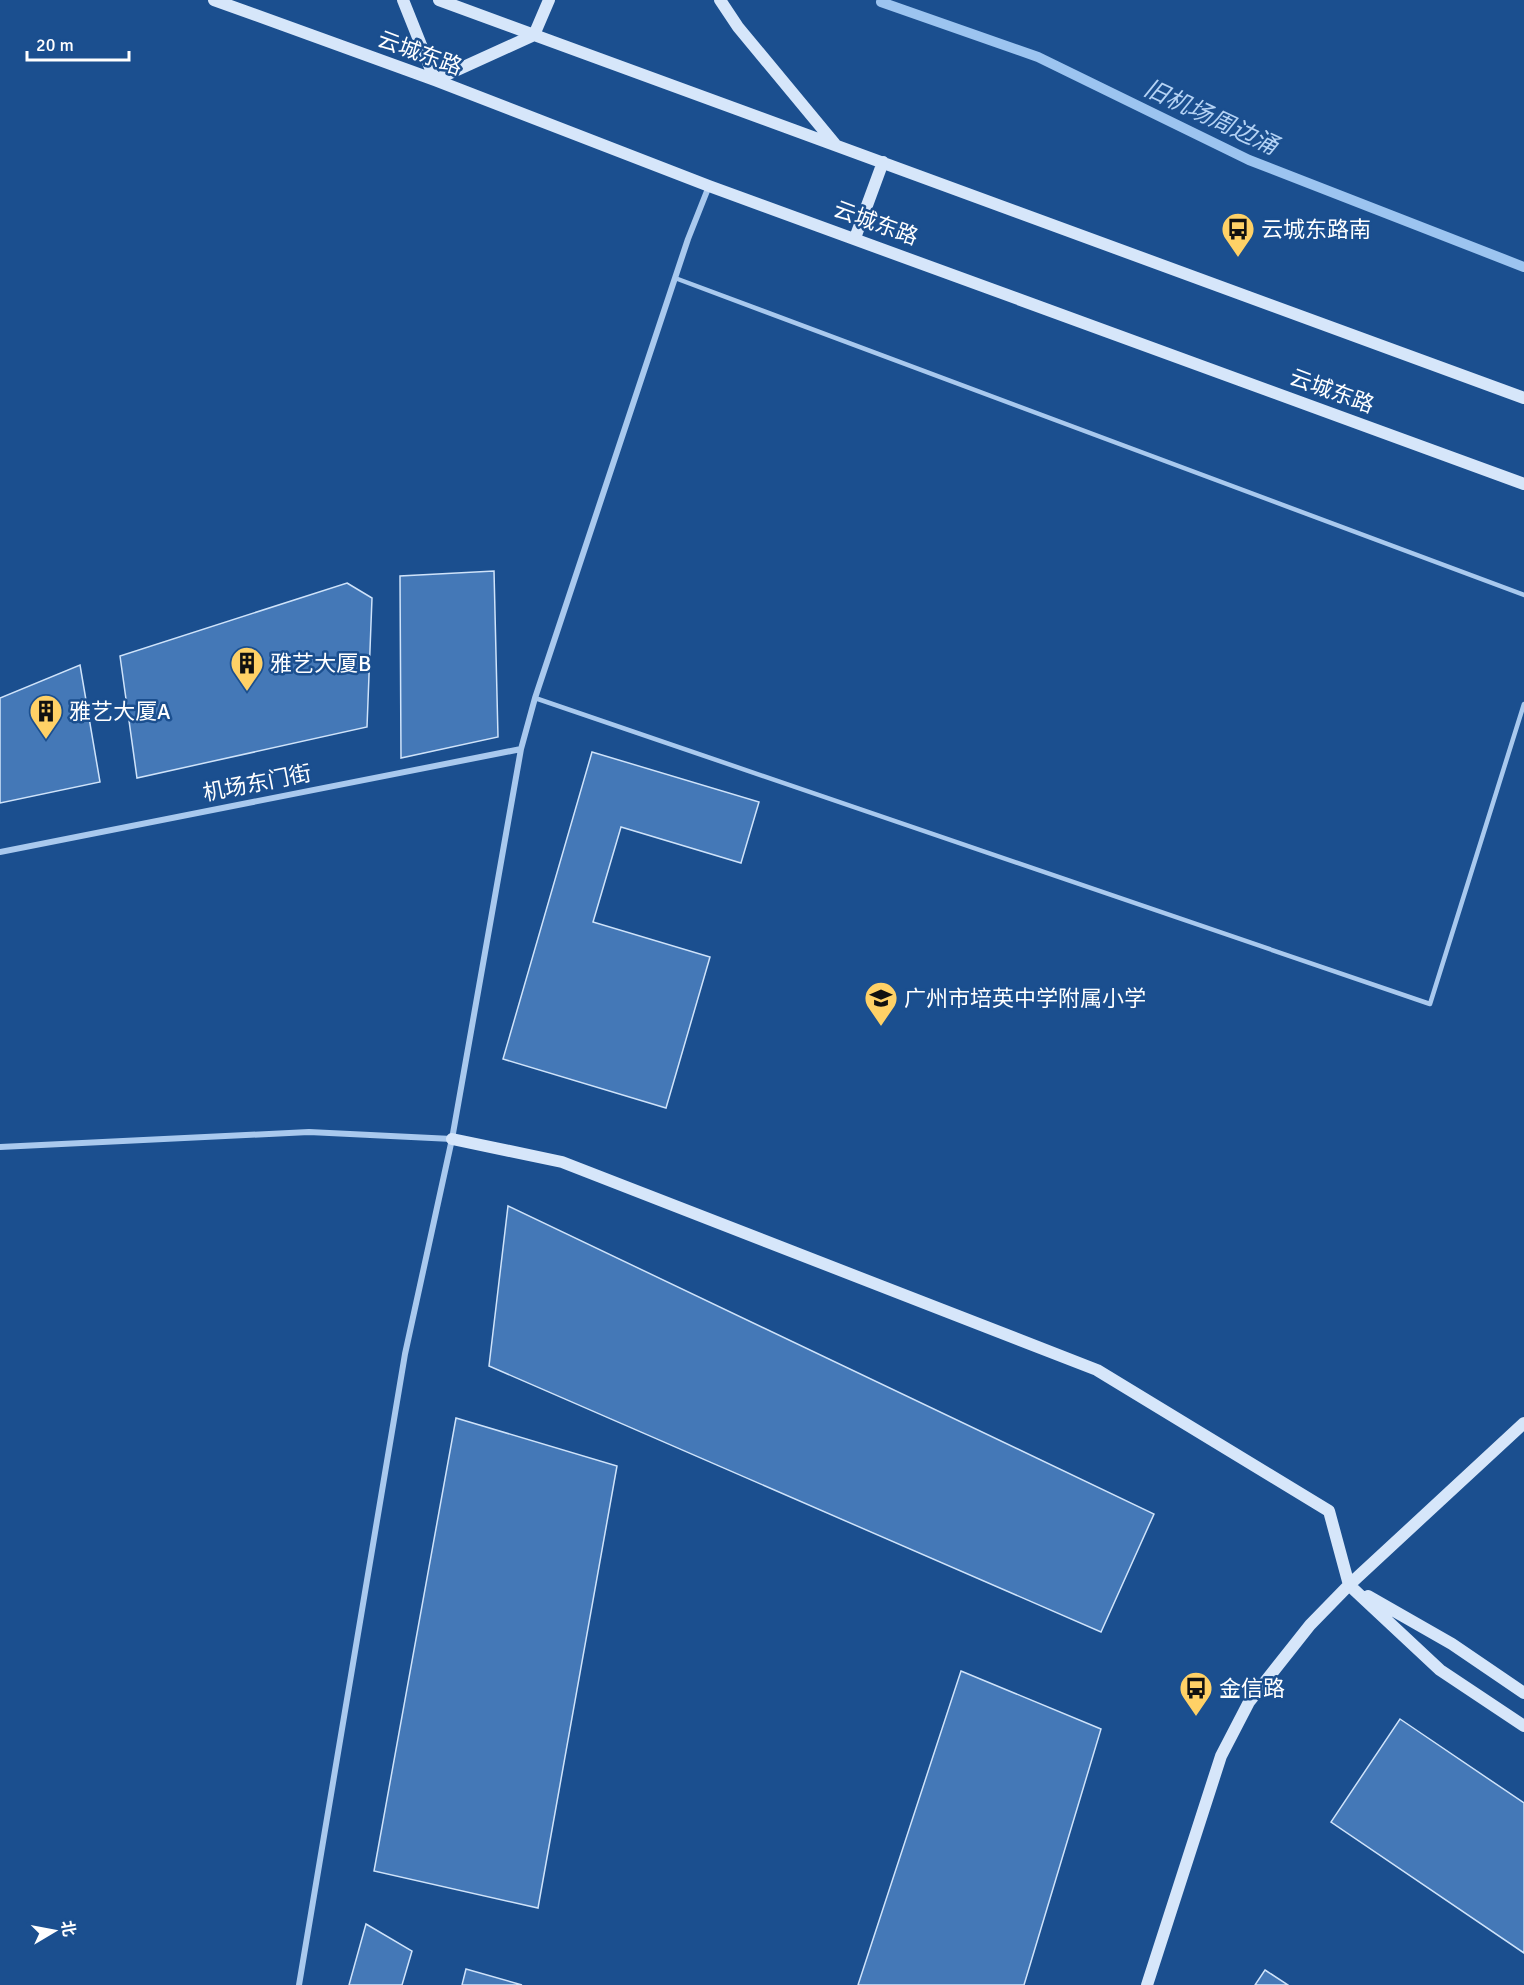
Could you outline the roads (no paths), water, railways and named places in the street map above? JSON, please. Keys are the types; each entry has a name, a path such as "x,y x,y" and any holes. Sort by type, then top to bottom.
{"main road":[{"name":"云城东路","path":"214,0 435,80 709,186 1524,484"},
{"path":"403,0 435,80 534,35 549,0"},
{"path":"439,0 1524,398"},
{"path":"720,0 738,27 836,145"},
{"path":"855,238 883,162"},
{"path":"452,1139 562,1162 1097,1370 1329,1511 1349,1585 1440,1670 1524,1726"},
{"path":"1147,1985 1204,1805 1234,1727 1249,1702 1310,1625 1349,1585 1524,1424"},
{"path":"1349,1585 1452,1644 1524,1693"}],"street":[{"path":"299,1985 405,1354 452,1139 521,749 535,698 675,278 709,186"},
{"name":"机场东门街","path":"0,852 521,749"},
{"path":"0,1147 309,1132 452,1139"}],"lane":[{"path":"675,278 1524,595"},
{"path":"535,698 1430,1004 1524,704"}],"waterway":[{"name":"旧机场周边涌","path":"881,2 1038,57 1249,160 1524,267"}],"place":[{"name":"云城东路南","path":"1238,258"},
{"name":"雅艺大厦B","path":"247,692"},
{"name":"雅艺大厦A","path":"46,740"},
{"name":"广州市培英中学附属小学","path":"881,1027"},
{"name":"金信路","path":"1196,1717"}]}
